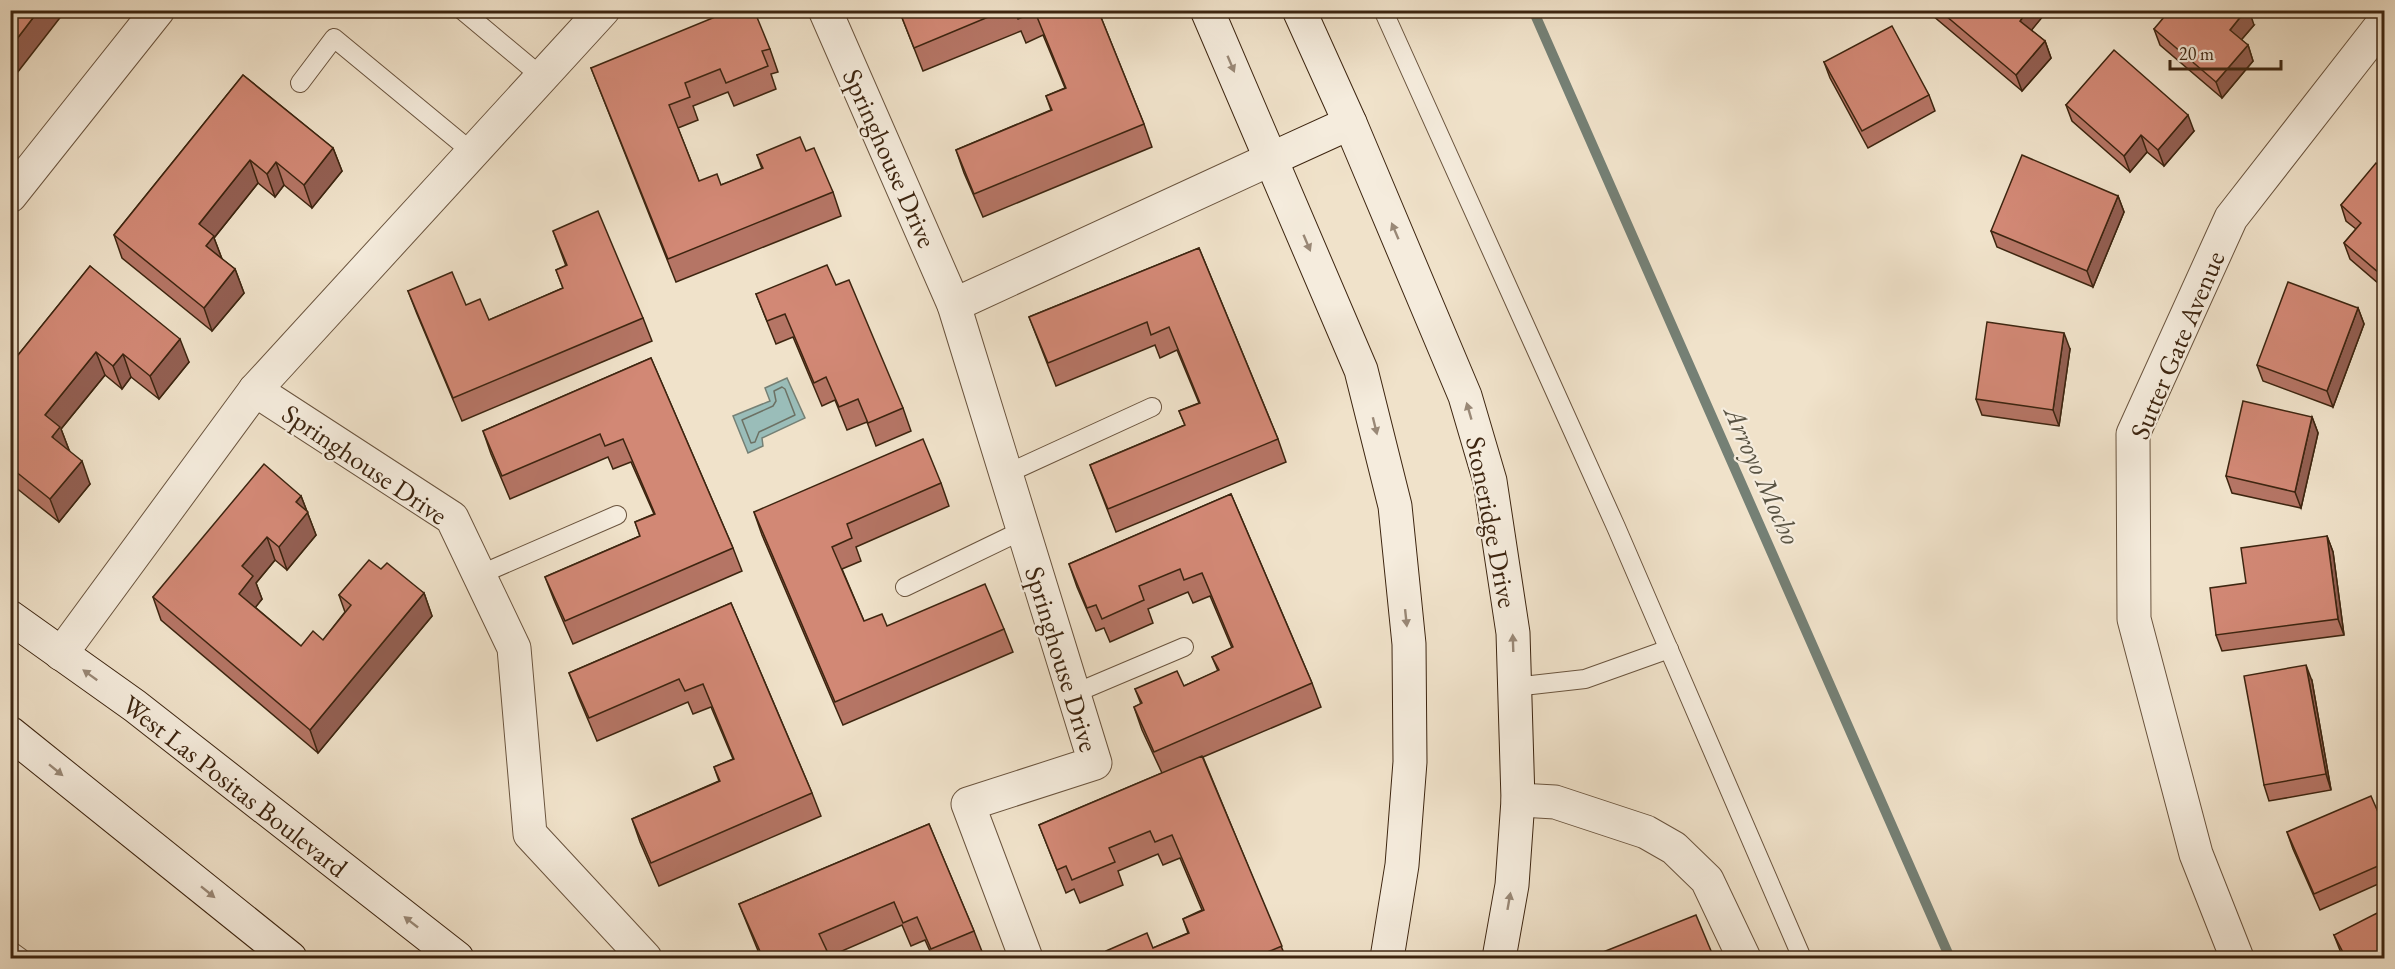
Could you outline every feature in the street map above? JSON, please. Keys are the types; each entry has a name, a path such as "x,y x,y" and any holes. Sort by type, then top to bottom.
{"street":[{"path":"10,196 158,10"},
{"name":"Springhouse Drive","path":"61,654 255,390 603,10"},
{"name":"Springhouse Drive","path":"825,10 954,305 1095,762 968,804 1026,958"},
{"path":"1207,10 1361,370 1395,506 1409,644 1410,762 1402,865 1387,958"},
{"name":"Stoneridge Drive","path":"1299,10 1350,123 1465,396 1490,481 1513,633 1518,800 1512,885 1499,958"},
{"name":"Sutter Gate Avenue","path":"2237,958 2196,854 2134,619 2133,434 2231,218 2385,22"},
{"path":"954,305 1350,123"},
{"name":"Springhouse Drive","path":"255,390 452,518 514,648 530,834 645,958"},
{"name":"West Las Positas Boulevard","path":"10,617 135,706 457,958"},
{"path":"10,733 290,958"},
{"path":"1518,800 1555,802 1646,832 1674,848 1707,880 1744,958"}],"lane":[{"path":"462,10 542,77"},
{"path":"1383,10 1669,650 1802,958"},
{"path":"300,82 334,38 472,152"},
{"path":"1006,474 1152,407"},
{"path":"479,575 617,515"},
{"path":"905,587 1023,530"},
{"path":"1073,694 1184,647"},
{"path":"1515,687 1585,679 1669,650"},
{"path":"10,950 21,958"}],"water":[{"path":"787,378 805,418 762,438 763,446 748,453 733,416 770,401 765,388"}],"building":[{"path":"10,10 39,10 10,48"},
{"path":"732,10 754,10 770,49 762,51 768,66 726,83 720,69 685,83 690,97 669,105 699,181 717,174 721,185 763,168 757,155 800,137 806,151 814,148 833,192 668,259 591,68"},
{"path":"899,10 1005,10 914,48"},
{"path":"1014,10 1098,10 1144,124 974,194 956,150 1052,110 1046,96 1066,88 1035,12 1018,19"},
{"path":"1939,10 2028,10 2020,21 2045,41 2016,75"},
{"path":"2170,10 2246,10 2230,30 2248,45 2216,82 2154,29"},
{"path":"1892,26 1929,95 1862,131 1824,62"},
{"path":"2114,50 2188,115 2158,150 2141,135 2124,156 2066,105"},
{"path":"243,75 333,148 304,185 276,162 267,174 250,160 199,224 214,236 206,246 235,269 204,308 114,235"},
{"path":"2022,155 2118,196 2087,271 1991,231"},
{"path":"2376,163 2385,170 2385,278 2344,243 2361,223 2341,205"},
{"path":"598,211 643,318 453,398 408,291 452,272 466,305 480,299 489,320 563,288 556,270 567,265 553,231"},
{"path":"1199,248 1278,439 1108,509 1090,465 1185,425 1179,411 1200,403 1169,327 1151,335 1147,322 1048,363 1029,317"},
{"path":"827,265 836,285 849,280 903,408 868,423 858,399 839,407 826,377 814,383 785,314 767,321 756,294"},
{"path":"90,266 180,339 150,376 123,354 113,366 96,352 45,415 60,427 52,437 82,461 50,499 10,467 10,365"},
{"path":"2288,282 2358,308 2327,391 2257,365"},
{"path":"1987,322 2064,333 2053,410 1976,399"},
{"path":"651,358 733,548 565,621 545,577 640,536 635,522 655,514 623,439 605,446 600,434 502,476 483,431"},
{"path":"2243,401 2312,417 2295,492 2226,476"},
{"path":"923,439 941,483 847,524 852,538 832,547 864,621 882,614 887,626 985,584 1004,629 835,702 754,512"},
{"path":"264,464 301,496 296,502 308,512 279,547 267,537 242,566 253,576 239,594 301,646 313,631 323,640 351,605 339,595 369,560 381,569 387,563 424,593 310,730 153,597"},
{"path":"1231,494 1312,683 1154,752 1134,707 1142,703 1135,689 1177,671 1184,686 1219,670 1212,657 1233,647 1202,573 1184,580 1180,569 1139,586 1144,600 1102,619 1096,605 1087,608 1069,564"},
{"path":"2327,536 2338,619 2216,635 2210,588 2246,583 2241,548"},
{"path":"731,603 812,793 651,863 632,819 720,781 714,767 734,759 703,684 685,691 679,679 589,718 569,673"},
{"path":"2306,665 2326,774 2264,785 2244,676"},
{"path":"1202,756 1282,946 1253,958 1109,958 1106,951 1147,933 1153,948 1189,933 1183,919 1204,910 1172,835 1155,842 1150,831 1109,848 1115,862 1072,880 1066,866 1057,870 1039,825"},
{"path":"2371,796 2385,828 2385,863 2314,894 2287,832"},
{"path":"929,824 974,931 931,949 917,917 903,923 894,902 819,934 827,951 816,958 763,958 739,904"},
{"path":"2385,909 2385,958 2346,958 2334,935"},
{"path":"1696,915 1714,958 1588,958"}],"waterway":[{"name":"Arroyo Mocho","path":"1533,10 1950,958"}]}
